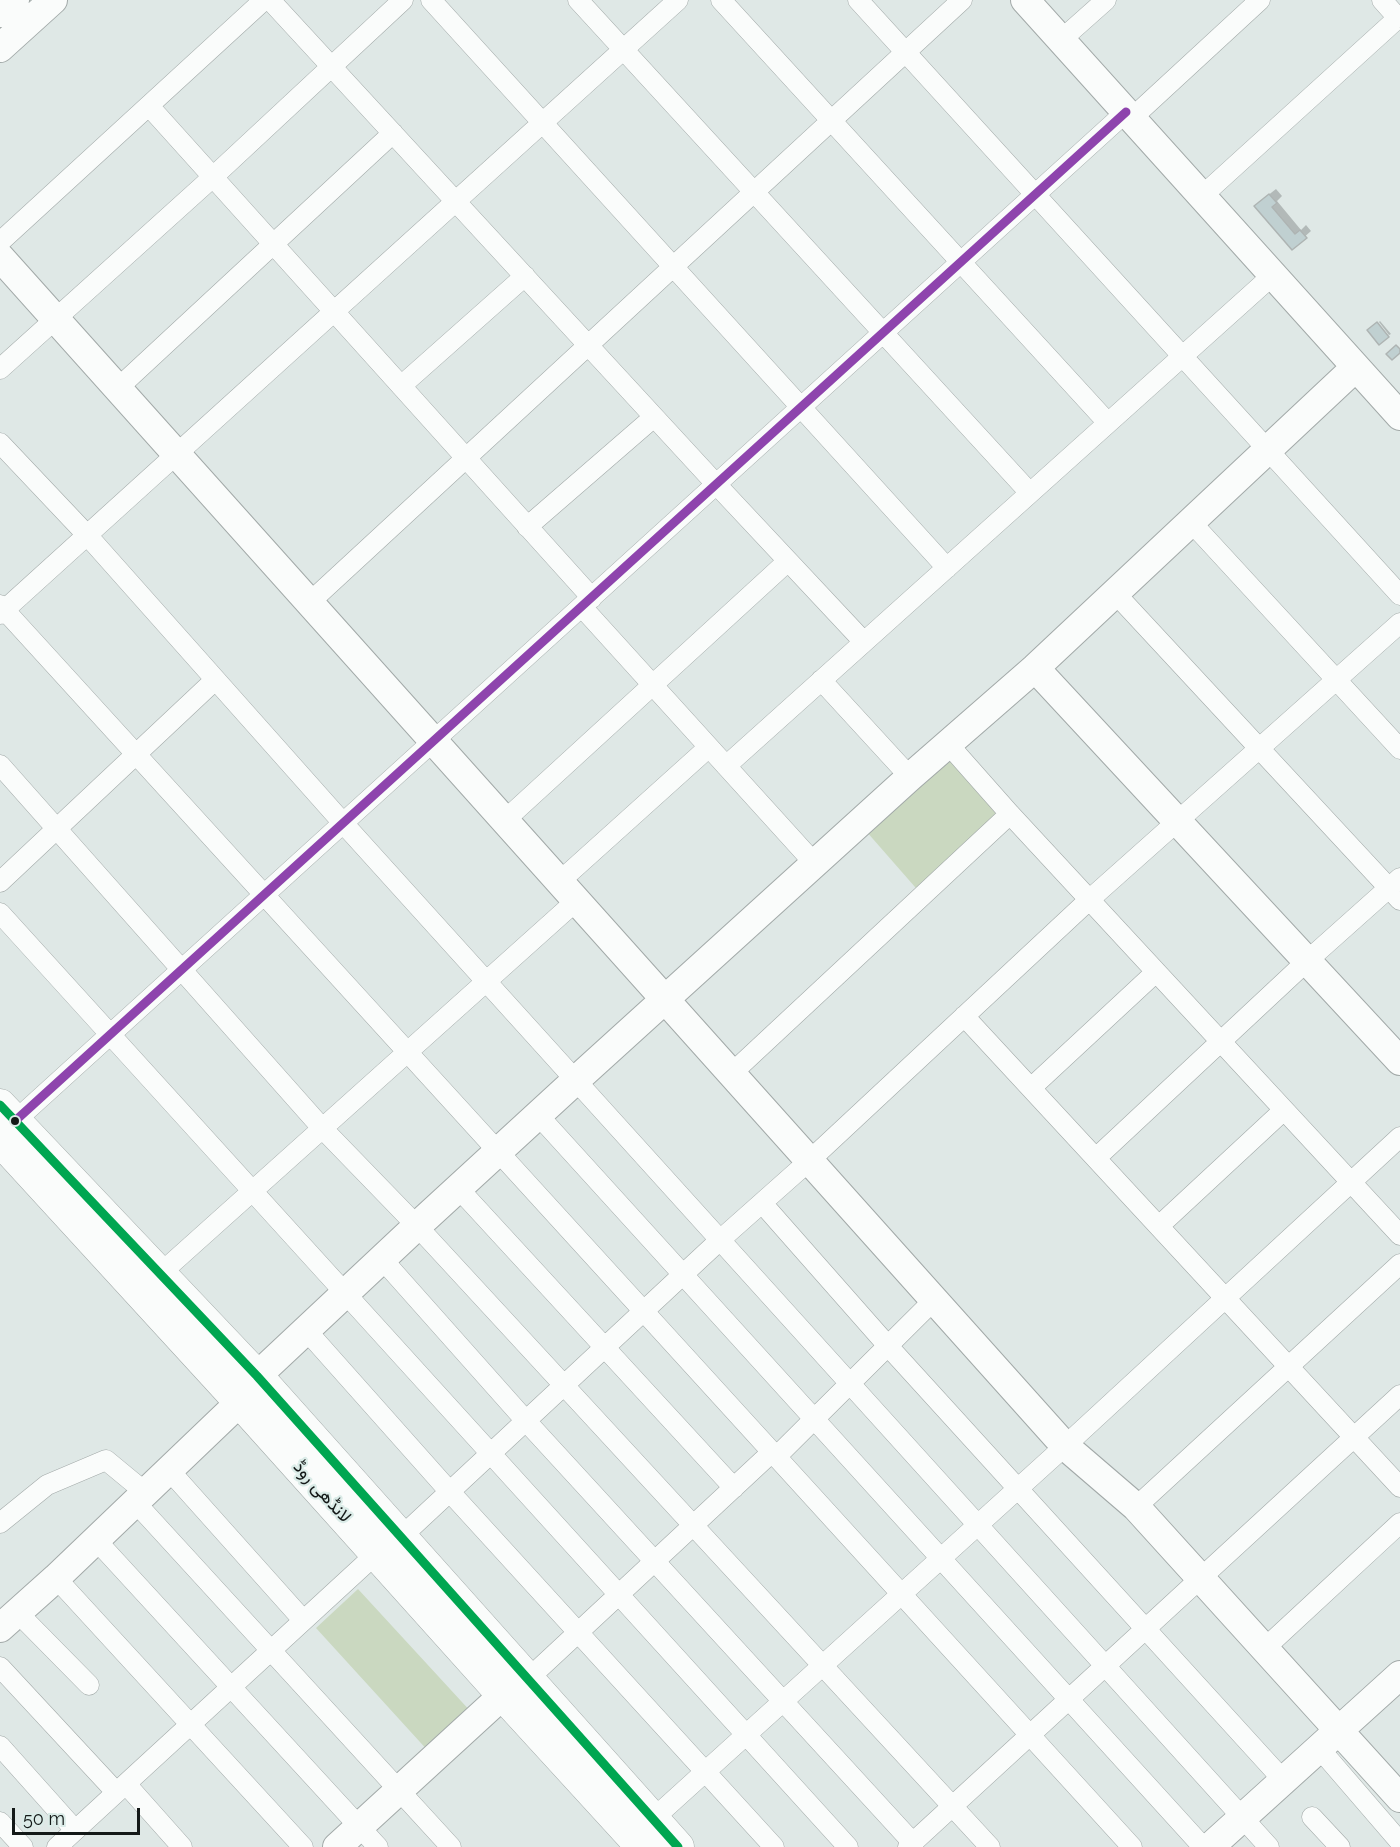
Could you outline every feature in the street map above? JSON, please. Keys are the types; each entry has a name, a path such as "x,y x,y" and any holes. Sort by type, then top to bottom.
{"main road":[{"name":"لانڈھی روڈ","path":"5,1122 515,1687 638,1838 678,1847"}],"street":[{"path":"0,13 15,0"},
{"path":"0,48 53,0"},
{"path":"0,242 264,0"},
{"path":"270,0 864,642"},
{"path":"0,369 214,176 403,0"},
{"path":"431,0 946,568"},
{"path":"578,0 1030,493"},
{"path":"678,0 87,536 2,610 408,1051 1132,1847"},
{"path":"721,0 1108,423"},
{"path":"858,0 1400,595"},
{"path":"309,603 962,0"},
{"path":"1025,0 1400,416"},
{"path":"1061,40 1106,0"},
{"path":"5,1122 110,1035 960,262 1260,0"},
{"path":"1202,196 1399,17 1382,0"},
{"path":"149,106 467,458 527,527 653,685 815,864"},
{"path":"117,389 393,133"},
{"path":"0,257 1065,1446 1136,1507 1264,1649 1400,1842"},
{"path":"726,766 1273,275"},
{"path":"401,386 525,276"},
{"path":"90,1685 9,1620 170,1470 306,1330 382,1258 910,777 1035,668 1356,367"},
{"path":"527,527 654,417"},
{"path":"0,443 87,536 343,823 1269,1847"},
{"path":"1191,522 1400,748"},
{"path":"504,821 788,561"},
{"path":"1096,1158 1308,961 1396,889 1259,749 1114,593"},
{"path":"57,1847 303,1620 450,1492 1089,900 1400,623"},
{"path":"1035,668 1400,1061"},
{"path":"0,882 215,680"},
{"path":"821,680 910,777"},
{"path":"949,745 1089,900 1400,1235"},
{"path":"149,1283 486,981 567,891 709,747"},
{"path":"0,765 322,1128 417,1226 990,1847"},
{"path":"731,1074 1010,814"},
{"path":"0,913 848,1847"},
{"path":"1031,1088 1156,972"},
{"path":"964,1016 1400,1487"},
{"path":"1159,1226 1284,1110"},
{"path":"538,1114 1203,1847"},
{"path":"638,1838 746,1735 1018,1489 1400,1137"},
{"path":"458,1188 734,1488"},
{"path":"762,1203 888,1346 1284,1781"},
{"path":"382,1258 526,1421 784,1701 910,1845 1400,1395"},
{"path":"1136,1507 1400,1264"},
{"path":"337,1847 369,1837 399,1790 579,1632 734,1488 814,1420 934,1300"},
{"path":"306,1330 450,1492 774,1847"},
{"path":"1,1521 47,1485 106,1460 270,1650 451,1847"},
{"path":"170,1470 303,1620"},
{"path":"1264,1649 1400,1524"},
{"path":"96,1540 369,1837"},
{"path":"56,1578 303,1847"},
{"path":"0,1666 182,1847"},
{"path":"1210,1847 1400,1675"},
{"path":"1328,1740 1400,1798"},
{"path":"0,1746 75,1830"},
{"path":"1312,1817 1340,1847"},
{"path":"0,1822 23,1847"}],"green space":[{"path":"949,745 1010,814 922,895 859,823"},
{"path":"358,1589 473,1714 430,1753 316,1628"}],"building":[{"path":"1269,194 1277,203 1272,207 1295,234 1300,230 1307,238 1292,250 1254,206"},
{"path":"1377,322 1389,337 1379,345 1367,330"},
{"path":"1396,345 1400,353 1392,360 1386,354"}],"transit line":[{"path":"15,1121 1126,112"},
{"path":"0,1105 257,1376 678,1847"}]}
